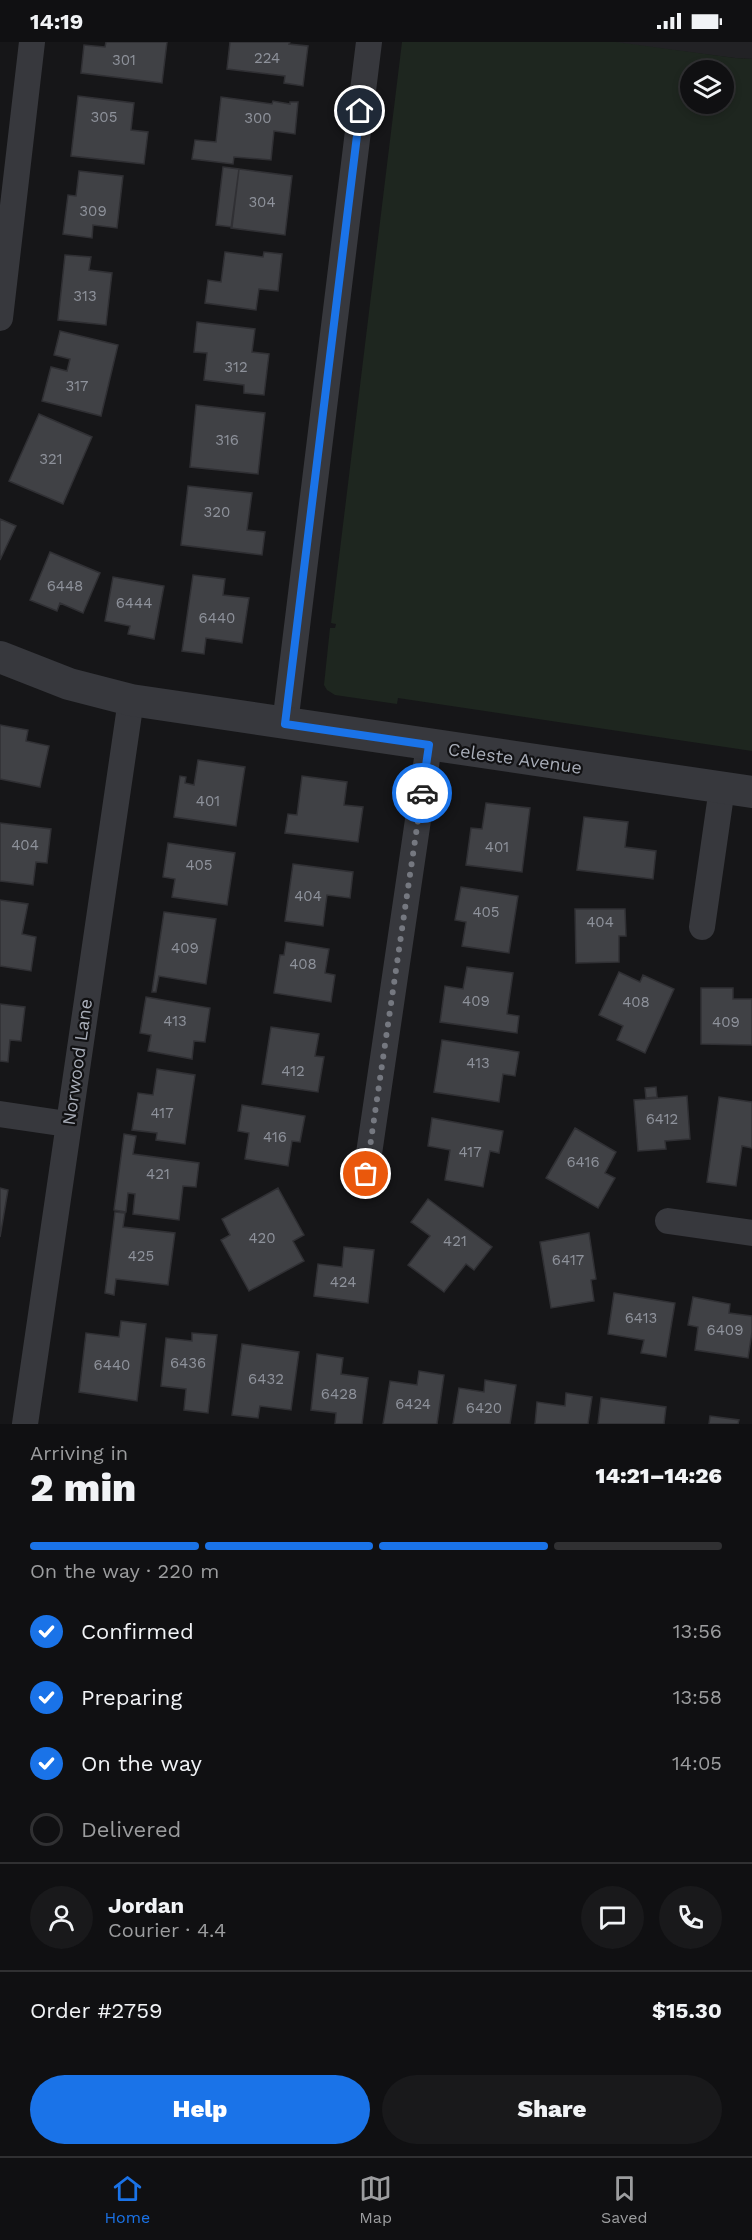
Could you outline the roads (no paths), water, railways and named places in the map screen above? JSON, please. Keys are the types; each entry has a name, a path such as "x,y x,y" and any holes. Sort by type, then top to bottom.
{"street":[{"path":"0,318 32,42"},
{"path":"285,724 369,42"},
{"name":"Celeste Avenue","path":"0,657 69,684 131,700 737,790"},
{"name":"Norwood Lane","path":"25,1424 131,700"},
{"path":"366,1174 429,745"},
{"path":"702,927 737,790"},
{"path":"0,1114 68,1124"},
{"path":"668,1221 752,1233"}]}
